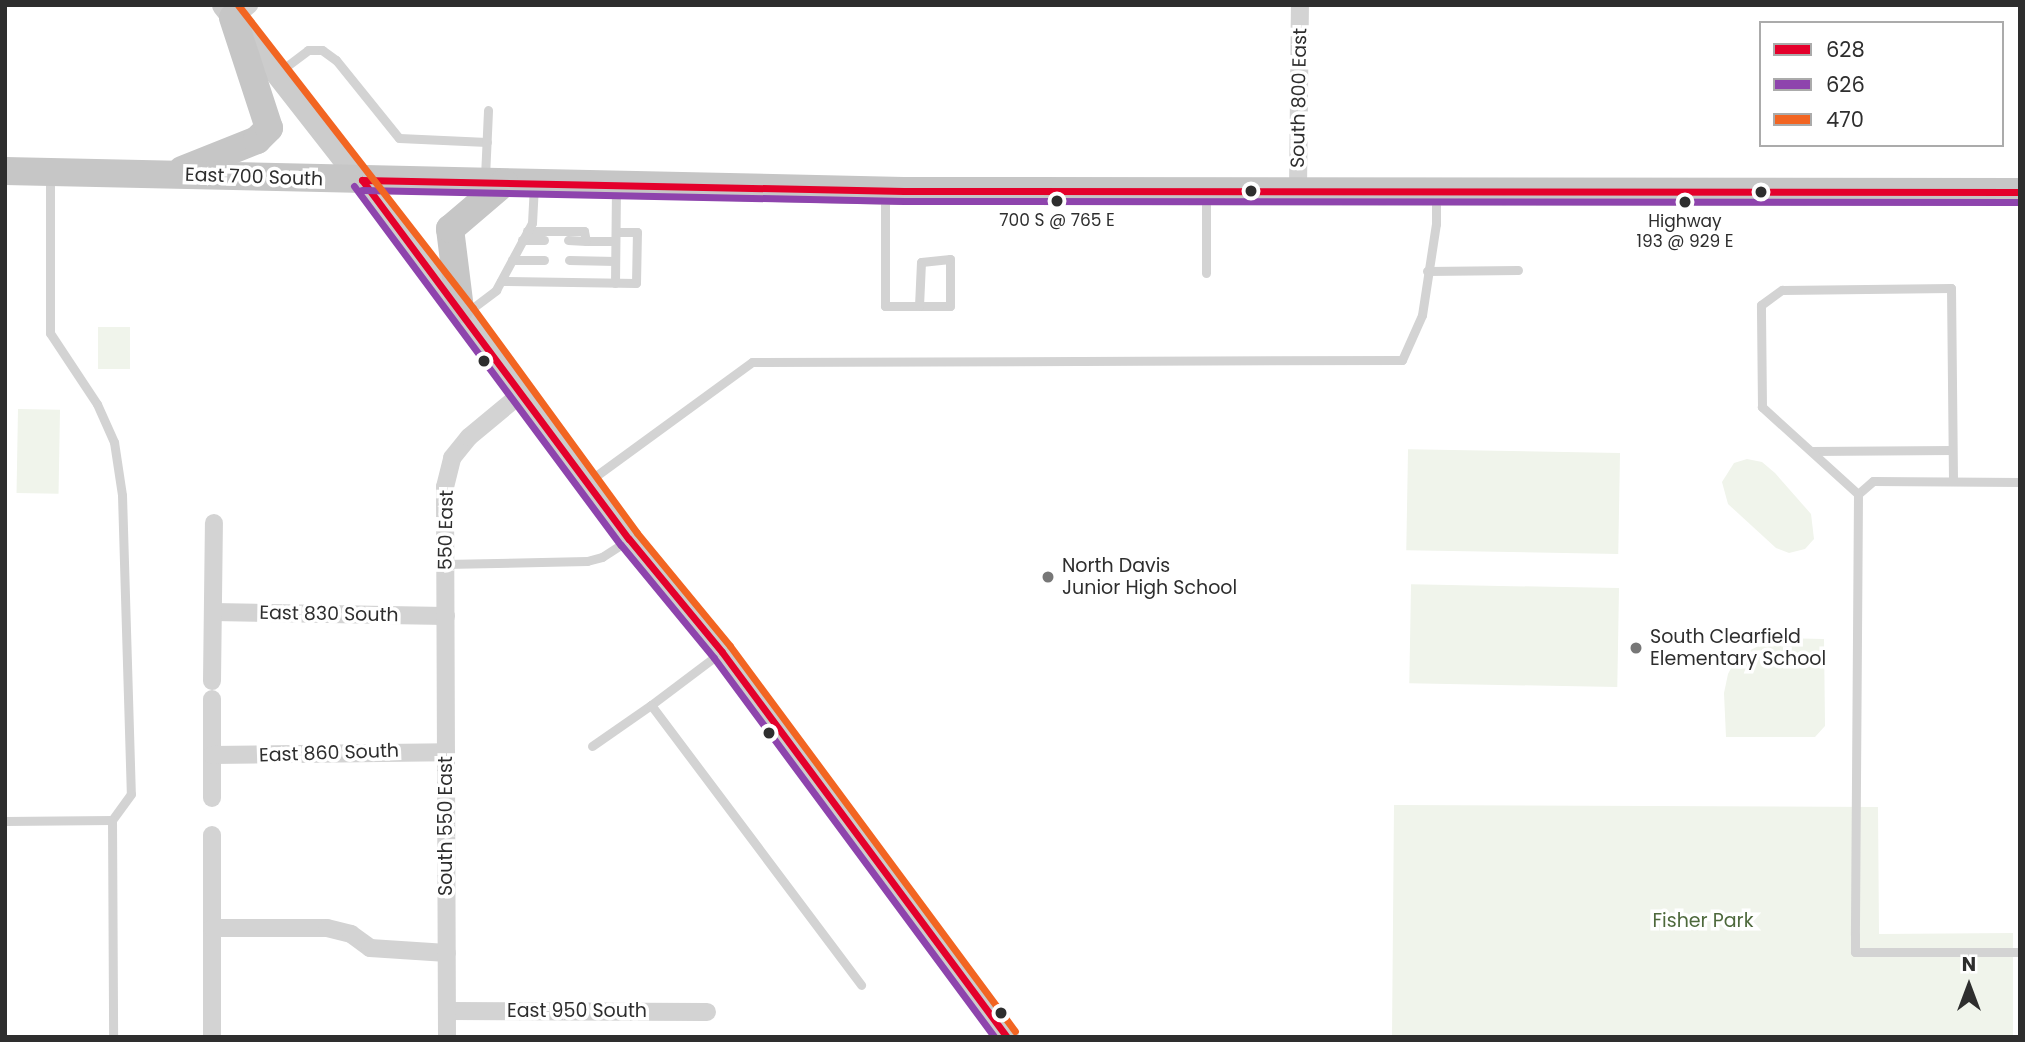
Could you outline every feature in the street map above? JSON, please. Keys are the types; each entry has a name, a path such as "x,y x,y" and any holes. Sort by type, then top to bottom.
{"main road":[{"path":"235,9 278,73 457,299 629,539 722,652 1007,1037"},
{"path":"171,175 257,141 267,131 267,114 235,9"},
{"name":"East 700 South","path":"5,171 603,185"},
{"path":"457,299 451,225 494,183"},
{"path":"603,185 885,191 2020,192"}],"street":[{"name":"South 800 East","path":"1298,191 1300,5"},
{"name":"550 East","path":"446,616 445,487 452,458 468,437 522,393"},
{"path":"212,798 214,523"},
{"name":"East 830 South","path":"213,612 446,616"},
{"name":"South 550 East","path":"446,616 447,1037"},
{"name":"East 860 South","path":"212,755 446,752"},
{"path":"212,835 212,1037"},
{"path":"212,928 327,928 351,934 370,948 447,953"},
{"name":"East 950 South","path":"447,1011 707,1012"}],"lane":[{"path":"278,73 308,50 322,50 336,60 399,138 487,142"},
{"path":"488,110 487,142 494,183"},
{"path":"50,172 50,333 97,404 114,442 122,495 131,794 113,820 113,1037"},
{"path":"457,299 496,290 525,236 534,184"},
{"path":"603,185 616,237 615,283"},
{"path":"885,191 885,306 919,306 950,306 950,259 921,262 919,306"},
{"path":"1206,192 1206,273"},
{"path":"588,482 752,362 1369,361 1405,357 1422,315 1436,225 1436,192"},
{"path":"525,236 584,231 586,241"},
{"path":"501,281 636,283 637,232 586,241 568,240"},
{"path":"525,236 544,240"},
{"path":"512,260 544,260"},
{"path":"569,260 615,261"},
{"path":"1427,271 1517,271"},
{"path":"1953,481 1951,288 1782,290 1761,305 1762,407 1858,494 1855,952 2020,951"},
{"path":"1811,451 1952,450"},
{"path":"1858,494 1873,481 2020,482"},
{"path":"446,564 587,561 603,557 629,539"},
{"path":"592,746 722,652"},
{"path":"652,705 861,985"},
{"path":"5,821 113,820"}],"green space":[{"path":"98,327 130,327 130,369 98,369"},
{"path":"18,409 60,410 59,494 17,493"},
{"path":"1408,449 1620,453 1618,554 1406,550"},
{"path":"1747,459 1762,462 1775,473 1811,514 1814,539 1805,549 1789,553 1776,548 1728,504 1722,482 1734,463"},
{"path":"1411,584 1619,588 1617,687 1409,683"},
{"path":"1774,638 1824,639 1825,726 1815,737 1726,737 1724,693 1728,674 1737,657"},
{"name":"Fisher Park","path":"1394,805 1878,807 1879,934 2013,933 2013,1037 1392,1037"}],"transit line":[{"name":"470","path":"238,5 473,308 637,533 730,646 1015,1031"},
{"name":"628","path":"362,180 904,191 2020,192"},
{"name":"628","path":"362,180 629,539 722,652 1007,1037"},
{"name":"626","path":"354,186 621,545 714,658 994,1037"},
{"name":"626","path":"362,190 904,201 2020,202"}],"place":[{"name":"700 S @ 765 E","path":"1057,201"},
{"name":"Highway 193 @ 929 E","path":"1685,202"},
{"name":"North Davis Junior High School","path":"1048,577"},
{"name":"South Clearfield Elementary School","path":"1636,648"}]}
